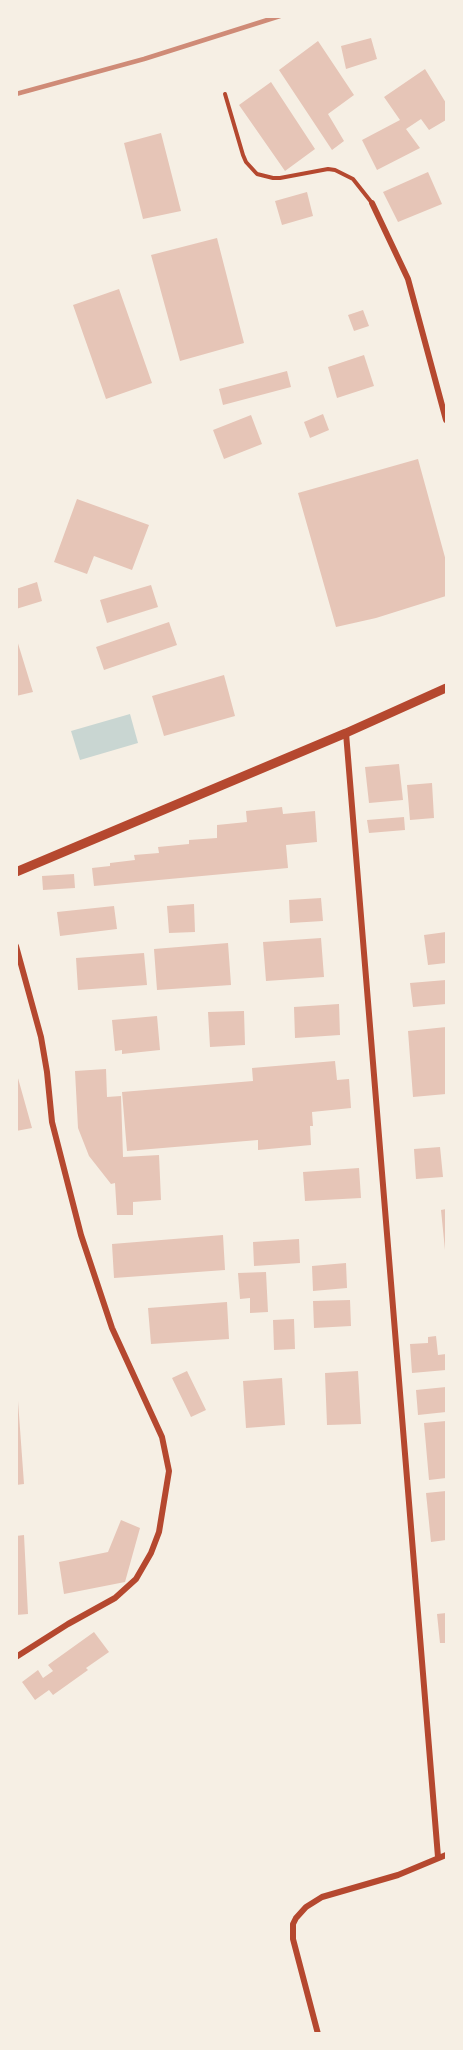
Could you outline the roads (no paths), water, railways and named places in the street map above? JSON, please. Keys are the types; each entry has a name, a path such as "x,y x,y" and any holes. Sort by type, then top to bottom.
{"street":[{"path":"372,203 408,279 447,420"},
{"path":"16,872 447,688"},
{"path":"346,733 438,1857"},
{"path":"16,946 41,1037 52,1122 81,1234 112,1328 162,1437 169,1472 159,1532 147,1561 136,1579 115,1598 16,1657"},
{"path":"318,2034 294,1943 293,1924 301,1912 314,1901 327,1895 398,1875 447,1855"}],"lane":[{"path":"225,94 246,162 257,174 280,178 328,169 335,170 353,179 372,203"}],"railway":[{"path":"16,94 144,59 280,16"}]}
